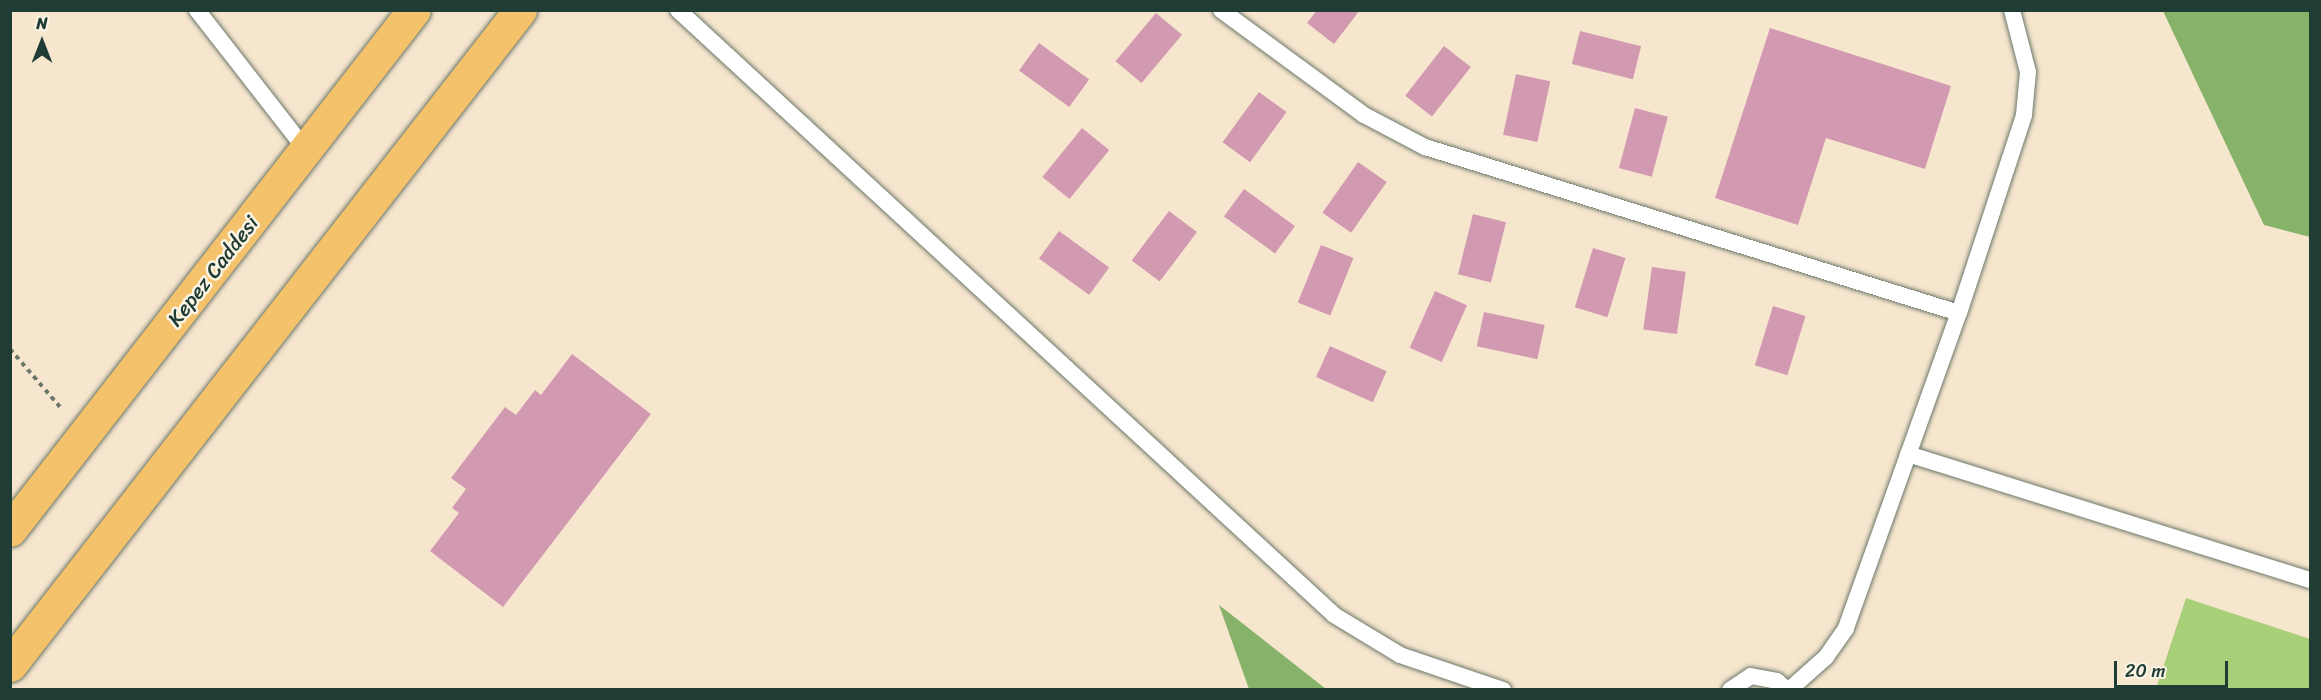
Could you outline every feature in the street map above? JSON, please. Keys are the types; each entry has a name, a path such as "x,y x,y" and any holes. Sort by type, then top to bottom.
{"main road":[{"name":"Kepez Caddesi","path":"10,530 414,10"},
{"path":"10,664 520,10"}],"lane":[{"path":"197,10 306,150"},
{"path":"678,10 1334,615 1400,655 1503,690"},
{"path":"1221,10 1364,115 1425,147 1959,313"},
{"path":"1730,690 1751,676 1765,676 1788,690 1826,657 1846,628 1959,313 2024,115 2028,72 2012,10"},
{"path":"1908,454 2310,580"}],"path":[{"path":"10,349 85,435"}],"green space":[{"path":"2163,11 2310,11 2310,237 2264,225"},
{"path":"2186,598 2310,639 2310,689 2156,689"},
{"path":"1219,605 1326,689 1249,689"}],"building":[{"path":"1317,10 1360,10 1334,44 1307,23"},
{"path":"1156,13 1182,35 1142,83 1116,61"},
{"path":"1770,28 1951,86 1925,169 1826,138 1798,225 1715,198"},
{"path":"1580,31 1641,46 1633,79 1572,64"},
{"path":"1039,43 1089,79 1069,107 1019,71"},
{"path":"1444,46 1471,67 1432,117 1405,96"},
{"path":"1516,74 1550,81 1537,142 1503,135"},
{"path":"1259,92 1287,112 1250,162 1223,142"},
{"path":"1635,108 1668,117 1652,177 1619,168"},
{"path":"1082,128 1109,150 1070,199 1042,177"},
{"path":"1358,162 1387,182 1351,233 1322,213"},
{"path":"1244,189 1295,226 1275,254 1224,217"},
{"path":"1169,211 1197,232 1160,282 1132,261"},
{"path":"1473,214 1506,222 1491,282 1458,274"},
{"path":"1059,231 1109,267 1089,295 1039,259"},
{"path":"1321,245 1353,258 1330,316 1298,302"},
{"path":"1593,248 1626,258 1607,317 1575,307"},
{"path":"1652,267 1686,272 1677,334 1643,329"},
{"path":"1435,291 1467,305 1442,362 1410,348"},
{"path":"1773,306 1806,316 1787,375 1755,365"},
{"path":"1484,312 1545,325 1537,359 1477,346"},
{"path":"1330,346 1387,371 1373,402 1316,377"},
{"path":"572,354 651,414 503,607 430,551 459,513 452,508 466,489 451,478 505,407 516,415 535,390 541,395"}]}
